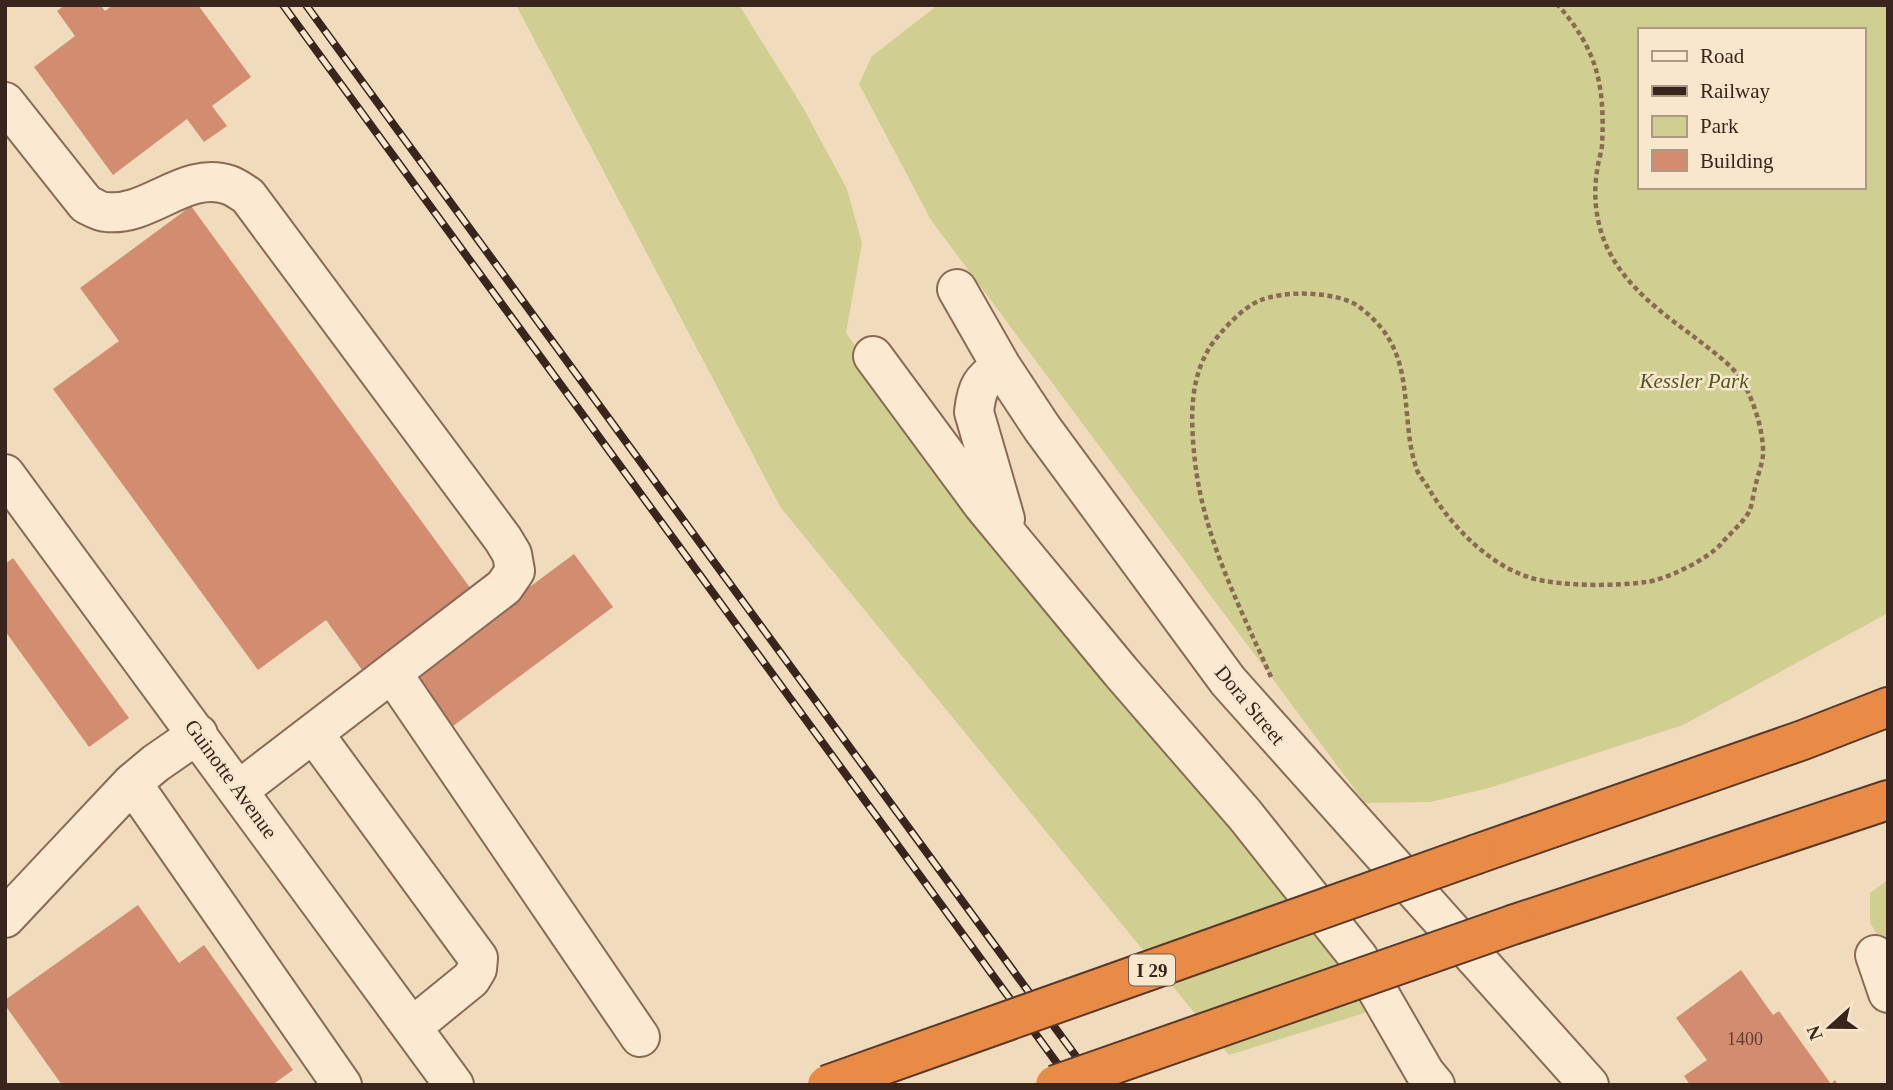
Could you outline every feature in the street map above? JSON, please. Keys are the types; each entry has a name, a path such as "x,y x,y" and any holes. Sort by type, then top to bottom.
{"highway":[{"path":"1803,740 1888,676"},
{"name":"I 29","path":"827,1085 1803,740 1888,707"},
{"path":"1055,1085 1515,924 1888,800"}],"street":[{"path":"5,102 86,204 104,212 129,211 184,187 208,181 230,185 248,196 512,554 514,571 504,587 239,790"},
{"name":"Dora Street","path":"957,289 1001,366 1042,428 1228,681 1589,1085"},
{"path":"873,356 984,505 1121,672 1245,815 1358,957 1425,1073 1435,1085"},
{"path":"1001,366 982,380 976,394 974,412 1011,537"},
{"name":"Guinotte Avenue","path":"5,474 454,1085"},
{"path":"392,673 640,1037"},
{"path":"5,918 132,783 198,734"},
{"path":"314,734 478,958 477,969 471,979 412,1027"},
{"path":"132,783 342,1085"},
{"path":"1875,955 1888,993"}],"path":[{"path":"1275,685 1229,586 1204,514 1190,417 1198,374 1210,347 1234,319 1258,301 1288,294 1322,294 1356,303 1388,336 1401,366 1416,468 1436,502 1456,527 1483,552 1521,573 1541,581 1585,585 1650,582 1714,551 1749,511 1763,454 1751,400 1737,374 1664,315 1632,284 1606,246 1594,205 1602,149 1600,83 1591,49 1576,24 1558,5"}],"green space":[{"path":"516,5 739,5 801,104 847,189 862,243 846,333 970,500 1374,1010 1229,1055 781,508"},
{"name":"Kessler Park","path":"938,5 1888,5 1888,613 1683,725 1489,788 1430,802 1365,803 931,220 859,84 872,56"},
{"path":"1888,880 1888,952 1870,923 1870,893"}],"building":[{"path":"65,5 100,5 105,11 113,5 198,5 251,77 212,106 227,126 204,142 187,119 113,175 34,67 75,36 57,11"},
{"path":"191,206 471,589 362,670 326,620 258,670 53,389 119,341 80,288"},
{"path":"574,554 613,607 449,729 410,676"},
{"path":"13,558 129,718 89,747 5,631 5,564"},
{"path":"138,905 179,963 204,945 293,1070 272,1085 62,1085 5,1005 5,1000"},
{"path":"1741,970 1773,1015 1779,1011 1831,1084 1835,1080 1838,1085 1690,1085 1684,1076 1707,1060 1676,1018"}],"railway":[{"path":"283,5 1073,1085"},
{"path":"306,5 1097,1085"}]}
